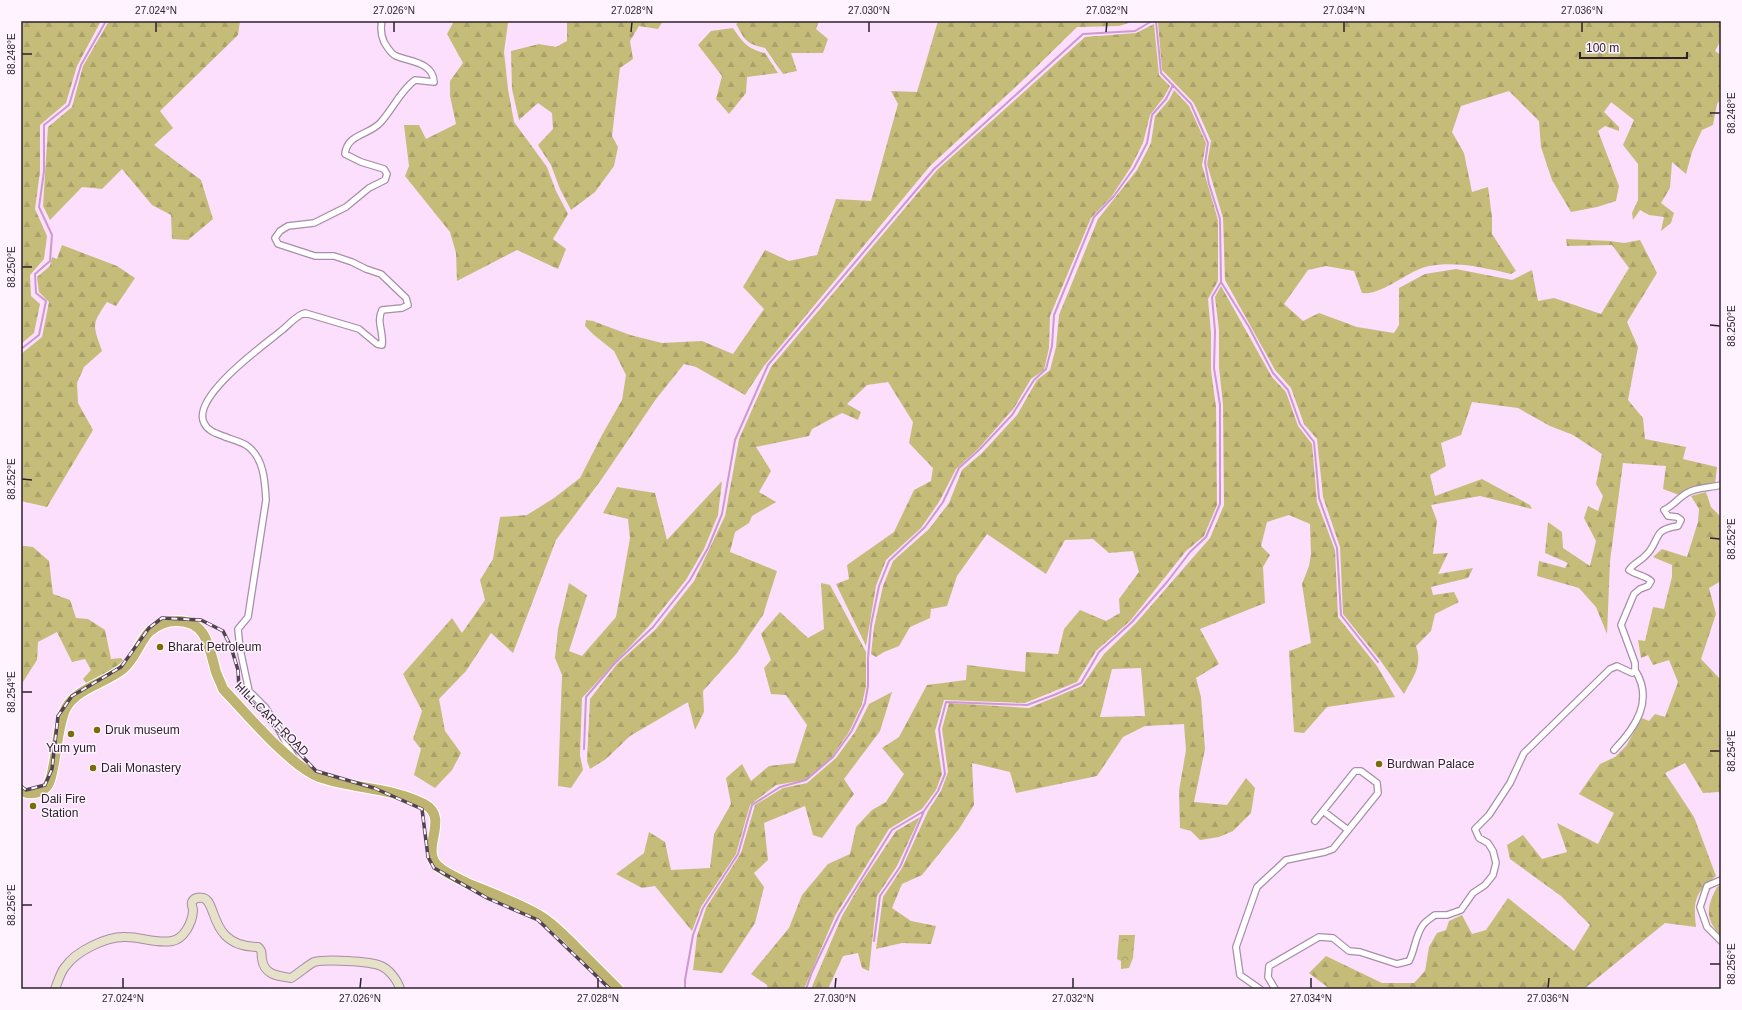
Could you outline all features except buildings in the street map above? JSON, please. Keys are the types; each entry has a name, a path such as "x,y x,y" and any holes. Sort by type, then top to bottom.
{"highway":[{"name":"HILL CART ROAD","path":"21,791 29,794 38,793 48,786 52,776 62,719 66,708 76,696 122,670 131,662 148,634 157,625 171,621 185,620 196,625 205,635 223,689 297,764 317,776 330,780 374,788 425,804 434,812 437,825 432,847 432,858 438,866 458,879 540,916 557,928 618,989"}],"main road":[{"path":"55,989 65,967 76,954 108,940 126,937 165,942 175,941 185,933 191,921 193,901 197,897 204,898 211,903 214,918 221,932 234,942 248,947 258,947 262,951 264,967 269,973 291,978 301,973 313,963 330,960 370,964 382,966 398,983 400,989"}],"street":[{"path":"297,764 278,726 265,706 249,691 240,649 238,629 248,617 266,500 265,482 261,465 254,452 246,445 209,430 203,421 203,411 220,384 240,362 285,328 298,315 305,313 359,330 377,344 382,345 383,340 378,317 382,310 402,308 408,305 406,298 381,274 334,256 315,256 288,248 278,244 276,238 280,231 288,226 314,223 346,207 369,188 385,180 387,174 384,169 361,162 345,154 346,146 352,139 379,124 407,86 415,80 434,82 434,76 426,67 413,60 395,56 387,48 381,34 382,21"},
{"path":"1614,750 1627,736 1637,720 1644,689 1635,670 1621,625 1634,594 1640,589 1648,586 1651,581 1644,576 1635,574 1629,570 1650,552 1660,533 1668,528 1678,526 1681,520 1677,517 1668,516 1664,510 1687,493 1721,485"},
{"path":"1275,989 1268,977 1269,966 1319,937 1332,938 1349,951 1367,954 1397,964 1409,961 1423,925 1435,915 1447,915 1461,910 1474,893 1485,885 1493,875 1496,862 1493,850 1488,843 1479,838 1476,829 1489,815 1510,783 1524,753 1610,669 1617,666 1632,673 1635,670"},
{"path":"1260,989 1240,975 1236,947 1257,887 1286,860 1333,849 1378,793 1377,783 1361,771 1355,771 1315,821"},
{"path":"1323,810 1348,830"},
{"path":"1721,880 1707,886 1700,907 1707,927 1721,941"}],"green space":[{"path":"21,21 101,21 77,66 66,103 40,125 40,172 35,209 47,236 44,259 30,275 31,296 40,304 34,333 21,344"},
{"path":"109,21 240,21 238,35 160,111 173,128 154,145 201,180 213,219 188,240 172,239 171,215 152,205 122,169 102,189 82,187 50,220 43,206 48,127 72,107 83,66"},
{"path":"454,21 507,21 508,23 504,52 508,89 514,122 547,167 556,191 568,214 553,239 566,249 558,269 517,250 457,281 456,253 450,232 405,176 409,166 404,125 419,125 426,139 456,124 450,96 450,81 463,63 447,34"},
{"path":"567,21 663,21 658,29 639,26 630,41 633,59 620,68 612,136 618,147 614,166 595,192 571,210 560,189 551,165 538,145 553,129 552,113 538,103 519,120 512,89 511,51 539,44 556,47 567,41"},
{"path":"740,21 819,21 816,29 828,39 823,53 791,53 797,71 783,74 765,48 754,45 744,38 736,24"},
{"path":"938,21 1135,21 1119,26 1077,27 1022,81 930,166 764,366 745,395 696,367 684,364 656,399 601,480 556,540 513,653 491,633 466,671 439,699 445,731 461,753 452,770 435,788 414,775 421,749 413,739 422,711 403,674 452,618 462,633 485,600 480,580 493,559 500,517 527,515 554,498 580,478 622,400 626,375 614,351 585,326 586,320 593,321 630,335 662,343 702,341 733,354 764,309 743,287 765,250 789,261 817,255 836,199 871,201 898,104 891,91 917,92"},
{"path":"1721,21 1721,40 1715,51 1721,55 1721,99 1717,104 1713,125 1702,130 1692,152 1686,174 1672,162 1670,188 1661,203 1674,213 1671,223 1661,231 1664,217 1649,215 1640,210 1633,220 1632,213 1638,200 1638,164 1623,145 1634,120 1611,102 1604,112 1619,127 1619,131 1605,126 1598,131 1619,186 1616,201 1597,207 1571,212 1552,180 1541,147 1539,121 1509,91 1461,106 1452,132 1464,153 1472,192 1488,187 1492,217 1492,234 1516,271 1511,274 1450,264 1429,266 1412,272 1378,291 1362,293 1354,271 1326,266 1308,270 1284,304 1303,321 1319,313 1357,327 1394,333 1399,325 1399,288 1425,274 1456,269 1512,280 1532,270 1538,301 1554,298 1601,314 1629,268 1612,245 1567,246 1566,239 1624,243 1640,240 1657,273 1627,322 1638,347 1628,400 1643,418 1645,439 1686,447 1683,459 1717,467 1715,484 1679,495 1663,489 1666,466 1623,463 1610,561 1607,634 1596,607 1579,588 1537,576 1539,561 1565,568 1568,563 1545,553 1548,522 1562,532 1563,548 1590,566 1596,541 1584,518 1588,506 1598,511 1603,496 1596,484 1602,454 1573,435 1550,426 1518,408 1472,402 1461,435 1441,443 1446,466 1430,475 1435,496 1482,479 1530,505 1532,509 1480,496 1431,505 1437,521 1433,554 1448,553 1438,574 1473,568 1468,578 1431,587 1433,595 1454,592 1459,602 1435,614 1431,631 1416,646 1418,653 1418,665 1414,677 1404,694 1380,660 1343,614 1340,547 1323,497 1317,439 1304,424 1291,388 1275,370 1225,280 1223,218 1207,164 1211,141 1194,103 1162,70 1158,22"},
{"path":"1154,24 1159,75 1170,86 1164,97 1150,115 1143,143 1131,167 1112,196 1091,218 1050,316 1049,348 1044,370 1031,379 1014,408 978,449 956,469 939,502 921,528 886,560 876,586 866,646 836,584 849,579 847,565 894,532 914,490 931,481 933,468 909,443 913,422 888,382 867,385 847,404 861,412 858,420 842,413 812,429 809,436 756,447 771,471 759,492 776,502 752,516 749,523 735,532 730,552 777,571 763,615 737,653 703,691 704,712 695,730 688,702 630,736 606,759 590,769 587,761 590,699 617,664 656,629 694,581 725,516 739,439 771,367 937,170 1085,37 1136,33"},
{"path":"733,28 746,45 754,50 765,53 778,73 747,77 746,93 729,114 716,99 722,76 698,45 711,31"},
{"path":"1174,90 1189,106 1206,143 1202,165 1218,220 1218,281 1208,299 1211,333 1211,370 1216,407 1217,505 1204,536 1186,551 1130,621 1096,651 1077,682 1025,703 944,700 935,731 942,774 936,790 922,809 889,829 835,916 804,989 768,989 767,985 751,974 789,928 802,895 828,864 850,854 856,827 872,810 886,802 904,774 882,748 899,737 927,685 966,680 967,665 1025,672 1026,652 1058,654 1064,629 1080,610 1106,621 1120,613 1119,599 1139,572 1133,551 1109,553 1093,539 1065,540 1046,574 987,534 957,576 947,606 931,609 930,618 910,627 899,646 876,657 871,654 874,627 883,586 893,561 929,529 949,503 962,470 982,453 1017,415 1037,380 1050,370 1056,347 1059,315 1098,219 1137,170 1151,143 1155,116 1169,100"},
{"path":"62,245 117,266 135,278 116,306 107,302 96,321 95,330 102,351 84,367 77,383 78,403 93,430 47,507 21,501 21,354 42,337 49,302 39,292 37,277 50,266 52,257 57,259"},
{"path":"1221,286 1272,377 1286,392 1298,426 1312,444 1317,502 1335,550 1338,617 1377,666 1395,697 1327,707 1304,733 1294,732 1289,651 1311,643 1302,584 1309,566 1311,554 1310,524 1289,515 1267,522 1261,546 1270,555 1263,567 1265,603 1200,629 1219,664 1196,678 1201,697 1205,749 1194,802 1227,805 1246,778 1255,788 1251,813 1233,831 1219,837 1200,840 1191,831 1180,828 1179,791 1186,750 1184,724 1145,726 1123,737 1097,776 1016,793 1010,772 972,763 974,805 959,829 922,875 902,884 892,908 911,921 936,926 931,944 902,943 876,949 883,897 902,868 928,811 941,791 948,772 942,729 949,703 1029,708 1082,686 1104,654 1136,623 1210,538 1224,505 1223,405 1219,367 1219,330 1215,297","holes":["1141,668 1145,716 1100,717 1112,669"]},
{"path":"722,481 718,515 704,549 686,580 649,626 582,698 580,755 583,770 571,788 558,786 562,675 555,658 558,629 569,583 587,595 569,651 582,656 616,617 630,538 628,519 603,513 617,487 655,493 667,540"},
{"path":"1706,492 1711,507 1721,517 1721,581 1709,588 1716,614 1701,659 1721,680 1721,797 1719,792 1703,793 1685,763 1665,773 1694,817 1716,876 1700,892 1695,903 1696,927 1665,923 1584,989 1330,989 1309,973 1326,956 1382,983 1414,983 1425,971 1429,947 1437,933 1446,930 1449,921 1462,915 1472,934 1486,930 1508,898 1574,951 1590,925 1561,896 1510,859 1507,845 1523,835 1542,859 1567,852 1557,823 1598,844 1614,813 1579,794 1600,764 1615,757 1626,746 1642,718 1649,721 1655,714 1665,717 1678,682 1669,660 1653,665 1648,655 1641,658 1638,640 1645,641 1653,607 1664,609 1672,577 1672,565 1653,557 1662,549 1687,557 1698,522 1699,509 1691,496"},
{"path":"21,546 33,547 49,561 53,594 70,600 76,618 88,619 105,630 111,659 121,658 124,662 87,684 83,679 91,670 85,659 72,662 57,632 38,642 37,660 21,685"},
{"path":"821,583 830,585 866,652 866,686 862,704 849,732 831,758 805,780 776,785 750,805 736,854 701,907 692,931 655,886 642,888 616,874 644,853 649,832 665,842 671,870 710,868 714,834 731,804 726,778 742,764 751,781 769,766 795,763 807,725 786,695 771,694 764,668 771,660 761,634 780,612 808,638 824,629"},
{"path":"892,692 880,731 844,779 854,794 822,838 813,835 805,806 764,823 768,860 754,873 764,887 755,923 722,973 693,970 697,936 706,908 741,853 755,805 783,788 807,783 836,758 855,732 869,704"},
{"path":"920,817 897,866 877,896 869,971 862,968 858,953 843,956 828,989 811,989 842,916 861,883 896,831"},
{"path":"1721,886 1721,936 1712,924 1709,906 1717,887"},
{"path":"1119,935 1135,935 1133,958 1129,968 1121,969 1121,961 1117,959"}],"waterway":[{"path":"21,349 39,335 46,301 36,293 35,274 50,261 52,235 39,207 44,171 44,125 69,105 81,65 106,21"},
{"path":"584,749 586,697 615,663 653,627 690,580 708,548 722,514 735,440 768,365 934,169 1083,34 1135,31 1152,21"},
{"path":"874,941 880,896 900,867 924,811 938,791 945,774 939,729 946,702 1027,705 1081,683 1099,652 1132,622 1167,582 1190,552 1206,537 1220,504 1220,405 1214,368 1215,331 1212,297 1221,282 1220,219 1209,184 1205,163 1208,143 1191,104 1161,73 1156,21"},
{"path":"685,989 685,980 693,935 703,908 738,854 752,805 780,787 806,780 833,757 851,732 865,703 868,686 868,658 871,625 879,586 889,561 925,527 943,502 959,468 980,449 1012,415 1034,380 1046,369 1052,346 1054,315 1094,217 1114,196 1134,168 1147,143 1152,115 1166,99 1173,85"},
{"path":"1221,282 1249,327 1273,373 1288,390 1300,424 1314,442 1319,498 1337,548 1341,615 1378,662"},
{"path":"806,989 812,972 839,915 892,830 924,811"}],"railway":[{"path":"21,786 26,790 45,785 52,769 58,716 72,696 121,667 149,628 162,618 201,620 223,631 231,647 238,670 239,689 316,771 374,788 422,809 428,857 434,868 487,898 538,920 610,989"}],"place":[{"name":"Bharat Petroleum","path":"160,647"},
{"name":"Druk museum","path":"97,730"},
{"name":"Yum yum","path":"71,734"},
{"name":"Burdwan Palace","path":"1379,764"},
{"name":"Dali Monastery","path":"93,768"},
{"name":"Dali Fire Station","path":"33,806"}]}
